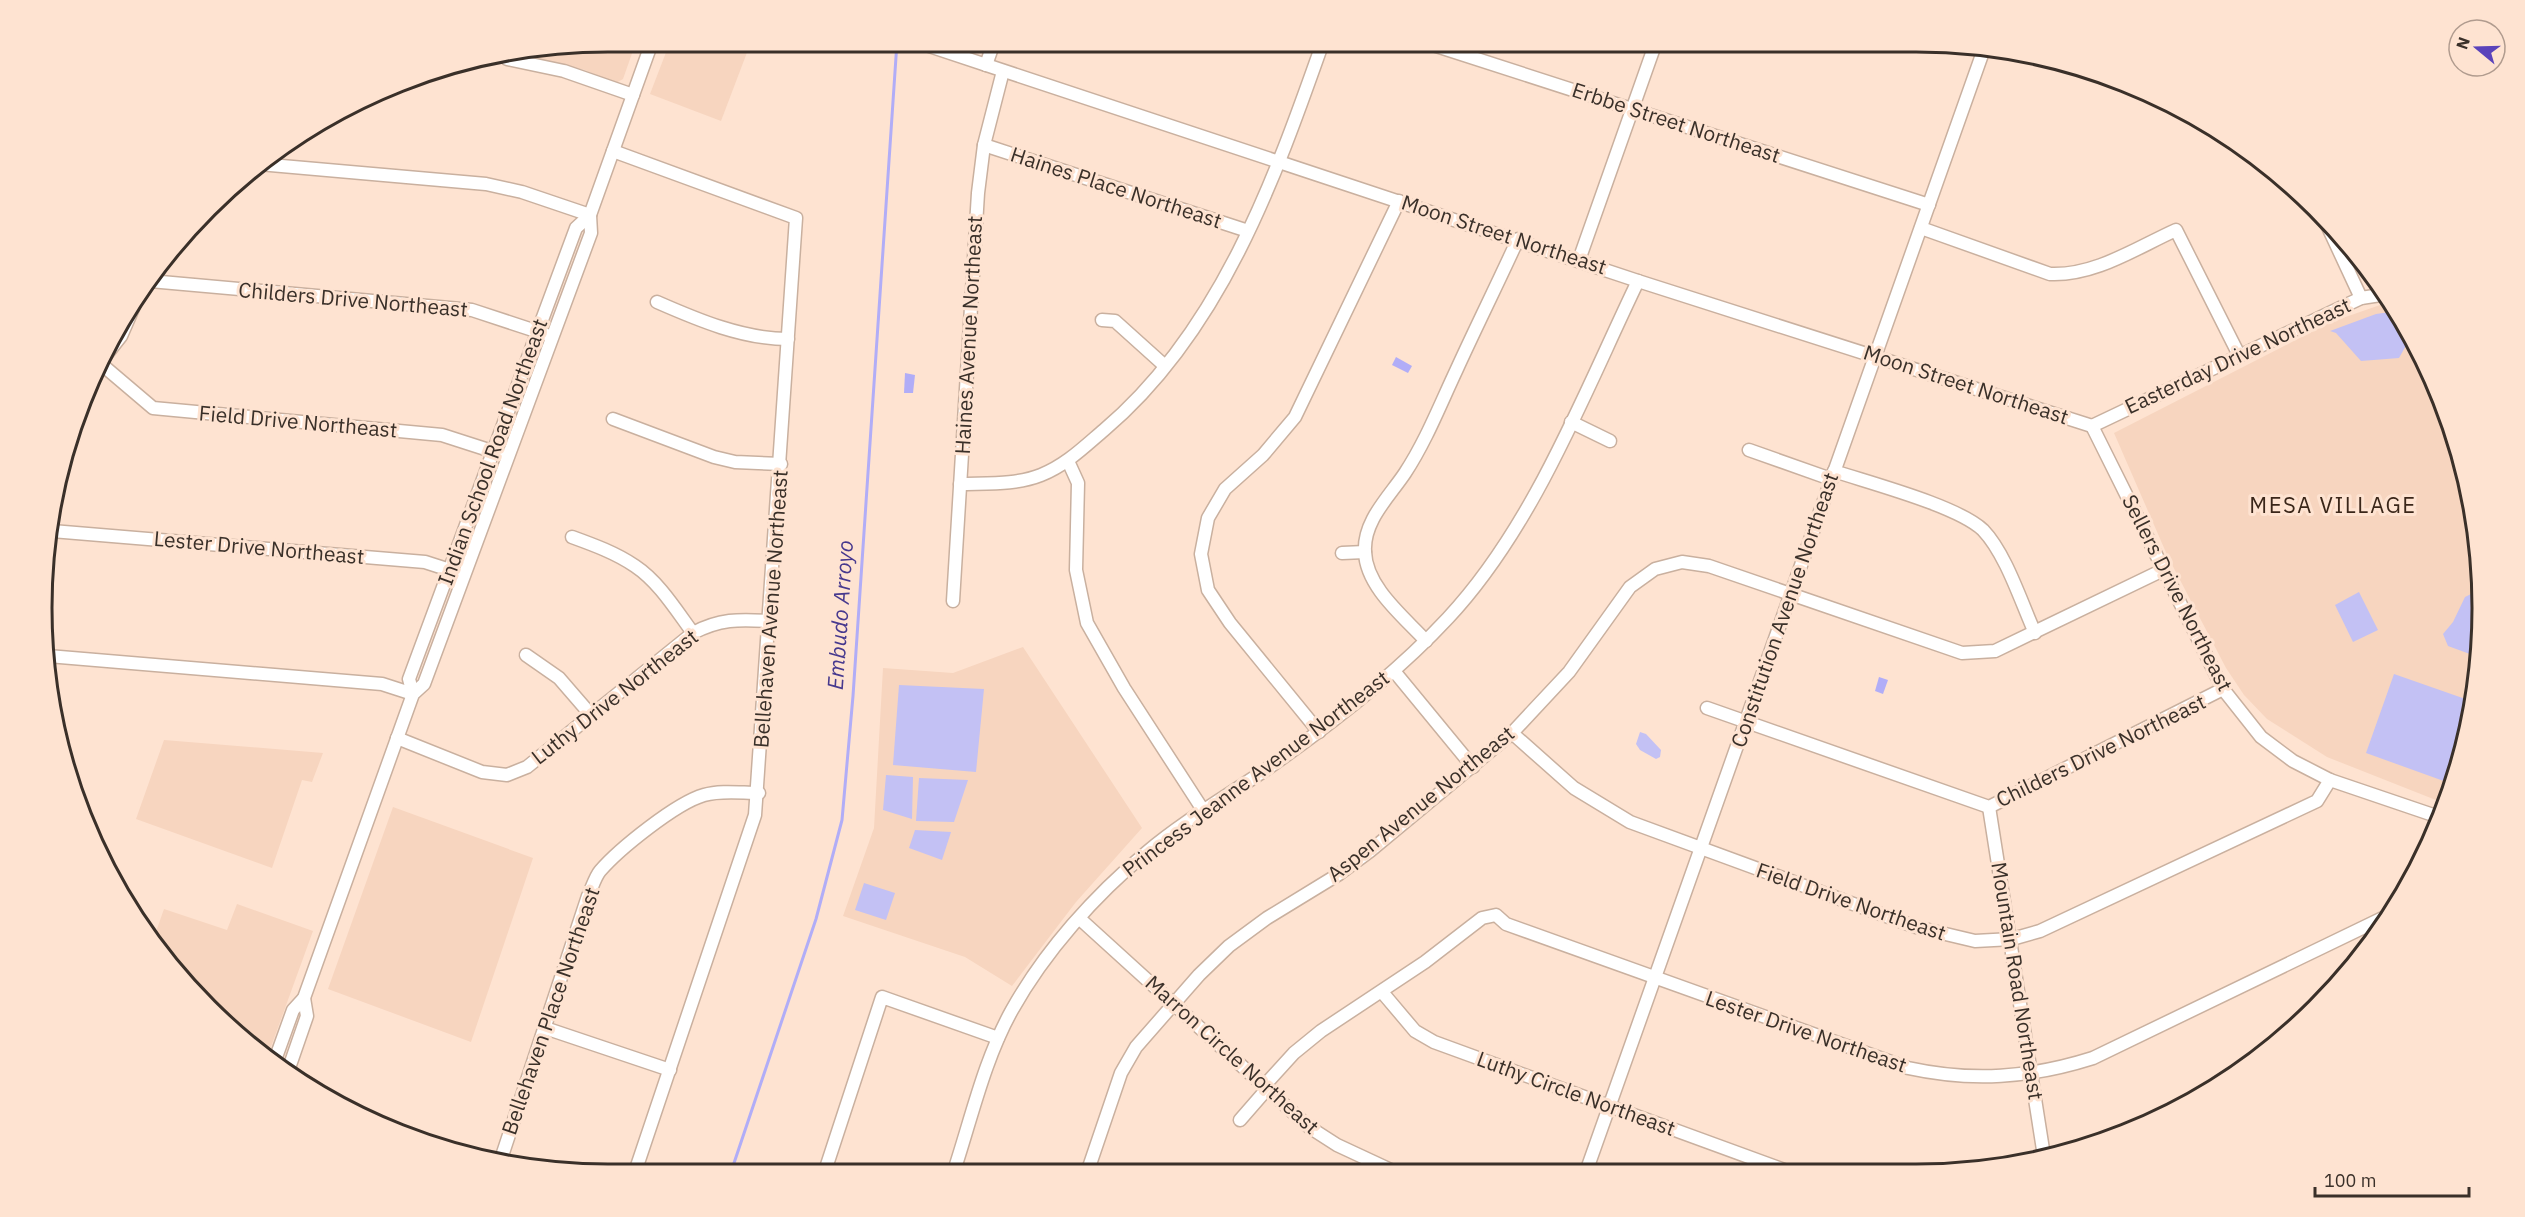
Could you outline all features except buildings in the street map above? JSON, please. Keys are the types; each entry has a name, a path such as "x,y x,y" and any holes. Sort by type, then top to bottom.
{"street":[{"name":"Indian School Road Northeast","path":"277,1055 293,1010 304,998 413,694 424,684 465,575 591,233 590,215 648,52"},
{"name":"Moon Street Northeast","path":"946,52 1518,239 1638,281 2092,426"},
{"path":"986,66 991,52"},
{"path":"960,484 1025,480 1068,461 1125,413 1165,366 1211,302 1248,231 1281,161 1319,52"},
{"name":"Erbbe Street Northeast","path":"1455,52 1929,205"},
{"path":"1579,260 1653,52"},
{"name":"Constitution Avenue Northeast","path":"1589,1164 1981,56"},
{"path":"515,61 564,71 633,94"},
{"name":"Haines Avenue Northeast","path":"953,601 978,193 984,145 1003,71"},
{"name":"Haines Place Northeast","path":"984,145 1248,231"},
{"name":"Bellehaven Avenue Northeast","path":"613,151 796,218 768,621 759,794 750,834 638,1164"},
{"path":"273,165 486,184 522,192 590,215"},
{"path":"1319,732 1230,623 1208,590 1201,554 1208,518 1225,489 1263,455 1295,417 1399,201"},
{"name":"Indian School Road Northeast","path":"413,694 409,680 449,570 576,228 590,215"},
{"path":"1921,228 2050,274 2068,275 2087,271 2176,230 2239,355"},
{"path":"1425,641 1375,581 1365,552 1373,519 1406,472 1434,422 1518,239"},
{"path":"2335,242 2361,298"},
{"name":"Princess Jeanne Avenue Northeast","path":"956,1164 998,1038 1024,990 1080,919 1131,866 1203,810 1319,732 1394,671 1482,580 1532,500 1638,281"},
{"name":"Childers Drive Northeast","path":"159,282 432,304 491,314 552,336"},
{"name":"Easterday Drive Northeast","path":"2092,426 2361,298 2376,296"},
{"path":"657,302 741,333 765,339 788,339"},
{"path":"1102,320 1115,321 1165,366"},
{"name":"Field Drive Northeast","path":"108,368 153,408 442,435 509,456"},
{"path":"613,419 714,457 735,462 780,464"},
{"path":"1571,422 1610,441"},
{"name":"Sellers Drive Northeast","path":"2092,426 2223,688 2261,737 2293,761 2330,780 2432,815"},
{"path":"1749,450 1963,515 1983,531 2000,557 2035,633"},
{"path":"1068,461 1078,483 1076,570 1087,623 1124,688 1203,810"},
{"name":"Lester Drive Northeast","path":"58,531 425,562 465,575"},
{"path":"572,537 615,554 637,567 661,591 693,633"},
{"path":"1342,554 1365,552"},
{"name":"Aspen Avenue Northeast","path":"1090,1164 1121,1073 1136,1047 1173,1003 1229,946 1370,851 1512,733 1569,672 1630,587 1655,569 1682,562 1709,566 1962,653 1995,651 2163,570"},
{"name":"Luthy Drive Northeast","path":"397,738 482,772 507,775 527,767 693,633 710,624 730,619 768,621"},
{"path":"526,655 559,678 591,715"},
{"path":"55,657 382,684 413,694"},
{"path":"1394,671 1473,767"},
{"name":"Childers Drive Northeast","path":"1707,708 1989,807 2223,688"},
{"name":"Field Drive Northeast","path":"1512,733 1583,793 1630,822 1701,850 1940,934 1975,940 2012,939 2066,920 2317,801 2330,780"},
{"name":"Bellehaven Place Northeast","path":"503,1154 598,873 650,828 686,802 703,795 721,792 759,794"},
{"name":"Mountain Road Northeast","path":"1989,807 2012,939 2043,1150"},
{"name":"Lester Drive Northeast","path":"1240,1120 1294,1053 1320,1031 1382,992 1482,918 1496,915 1506,924 1908,1068 1959,1077 2006,1078 2032,1074 2093,1058 2376,921"},
{"name":"Marron Circle Northeast","path":"1080,919 1309,1127 1337,1146 1377,1164"},
{"name":"Luthy Circle Northeast","path":"1382,992 1414,1031 1434,1042 1768,1164"},
{"name":"Indian School Road Northeast","path":"290,1064 307,1016 304,998"},
{"path":"827,1164 882,998 998,1038"},
{"path":"545,1028 670,1070"}],"shaded area":[{"path":"632,52 623,79 616,83 585,70 533,58"},
{"path":"666,52 747,52 721,121 650,94"},
{"path":"2382,304 2415,363 2430,396 2454,465 2462,500 2471,572 2471,645 2462,717 2454,752 2438,801 2327,757 2267,719 2244,695 2226,668 2168,557 2114,433 2331,322"},
{"path":"2387,312 2406,346 2399,358 2361,361 2336,333 2330,331 2376,314"},
{"path":"1396,357 1412,366 1408,373 1392,365"},
{"path":"905,373 915,375 913,393 904,393"},
{"path":"2359,592 2378,630 2353,642 2335,605"},
{"path":"2472,594 2470,654 2448,646 2443,634 2453,622 2465,597"},
{"path":"1023,647 1142,828 1076,902 1012,986 965,957 843,916 874,828 883,668 953,673"},
{"path":"2394,674 2465,699 2454,752 2445,781 2366,753"},
{"path":"1879,677 1888,680 1883,694 1875,691"},
{"path":"899,685 984,689 976,772 893,765"},
{"path":"1640,732 1646,734 1661,750 1660,757 1656,759 1640,750 1636,744"},
{"path":"164,740 323,753 312,782 302,780 272,868 136,819"},
{"path":"886,775 913,777 912,819 883,810"},
{"path":"919,778 968,780 954,822 916,821"},
{"path":"393,807 533,858 471,1042 328,989"},
{"path":"915,830 951,832 942,860 909,848"},
{"path":"864,883 895,893 886,920 855,910"},
{"path":"237,904 313,931 270,1050 215,1002 190,975 156,931 164,909 227,930"}],"waterway":[{"name":"Embudo Arroyo","path":"734,1164 816,919 842,820 853,696 896,52"}],"district":[{"name":"MESA VILLAGE","path":"2333,505"}]}
